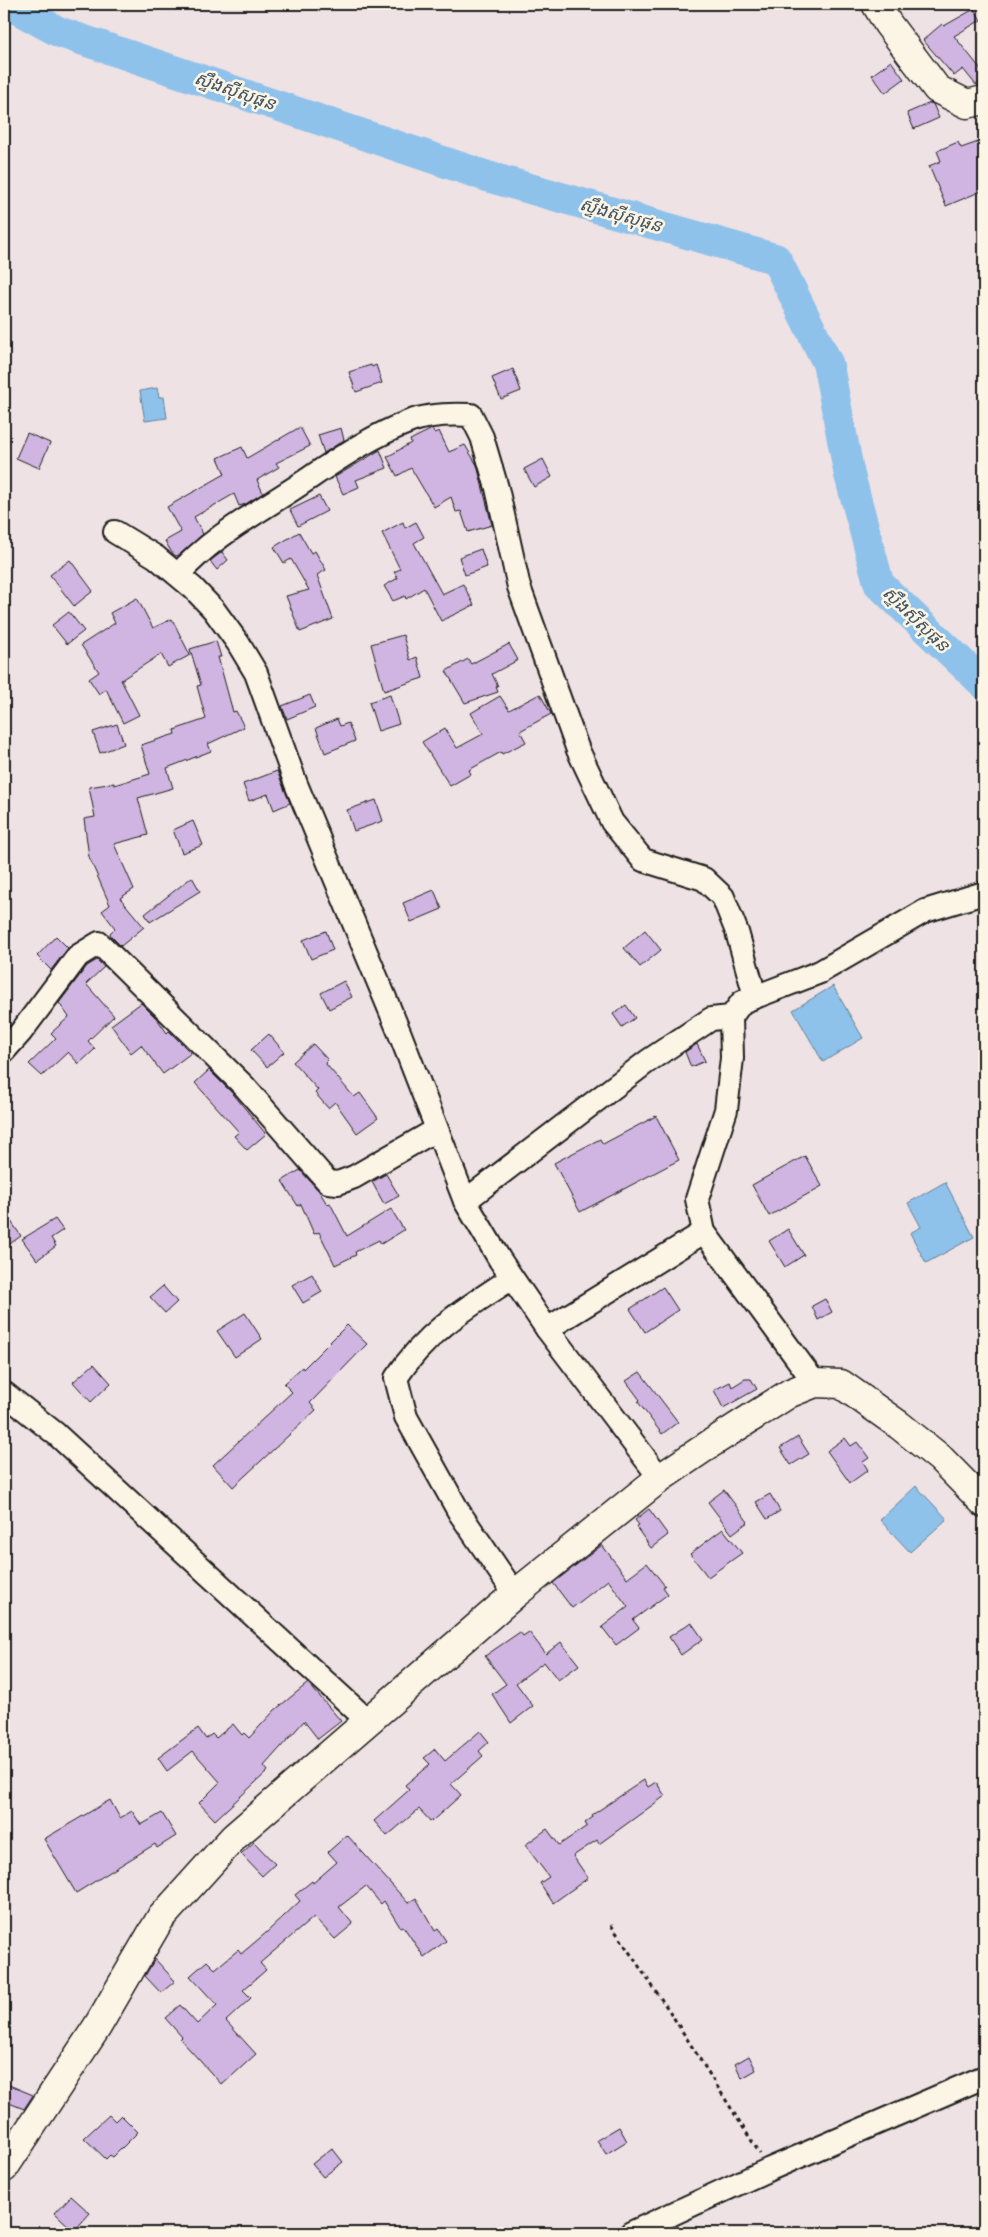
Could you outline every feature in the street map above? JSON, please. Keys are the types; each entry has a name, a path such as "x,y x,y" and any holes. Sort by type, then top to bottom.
{"main road":[{"path":"876,4 937,89 967,104 984,100"},
{"path":"4,2168 97,2027 160,1919 234,1837 515,1594 660,1478 710,1444 790,1393 815,1382 841,1384 940,1458 984,1503"}],"street":[{"path":"178,575 190,560 234,527 371,438 413,420 448,413 471,415 482,437 497,488 519,587 578,750 612,822 643,860 704,879 723,897 736,932 755,996"},
{"path":"115,532 156,558 178,575 214,610 256,672 296,784 400,1034 465,1201 512,1278 547,1329 660,1478"},
{"path":"815,1382 704,1232 697,1199 726,1110 732,1058 731,1017 742,1002 820,972 925,910 984,893"},
{"path":"4,1051 21,1032 78,956 99,943 244,1086 328,1182 338,1183 354,1177 436,1130"},
{"path":"465,1201 648,1061 711,1019 731,1017"},
{"path":"547,1329 704,1232"},
{"path":"512,1278 466,1308 434,1332 411,1356 396,1378 406,1417 459,1512 515,1594"},
{"path":"4,1393 56,1434 368,1721"},
{"path":"631,2233 770,2169 984,2077"}],"path":[{"path":"610,1926 670,2012 770,2169"}],"water":[{"path":"157,388 159,397 164,397 167,418 145,421 140,391"},
{"path":"833,986 863,1038 823,1062 793,1010"},
{"path":"945,1182 974,1237 926,1263 910,1233 921,1227 908,1203"},
{"path":"916,1486 947,1519 910,1552 880,1520"}],"building":[{"path":"974,9 981,20 954,36 984,73 984,79 976,85 963,69 954,76 923,40 942,24 944,26"},
{"path":"891,61 904,79 885,93 872,75"},
{"path":"930,103 933,104 939,118 914,129 907,113"},
{"path":"984,140 984,190 946,206 929,166 941,161 937,151 958,142 961,148"},
{"path":"371,365 372,367 376,365 382,383 356,392 349,372"},
{"path":"513,369 521,391 501,399 492,378"},
{"path":"300,427 310,446 276,463 279,467 257,480 263,493 246,504 239,506 234,494 194,517 203,534 179,555 176,556 172,553 165,541 181,532 167,507 225,474 218,458 242,447 247,458"},
{"path":"341,428 344,440 324,453 318,435"},
{"path":"432,429 434,433 439,431 449,452 465,445 477,465 492,525 468,532 461,511 456,512 451,497 434,507 411,468 397,476 387,457 411,443 410,440"},
{"path":"27,433 50,443 39,468 16,458"},
{"path":"380,450 387,468 356,480 359,487 343,494 335,477"},
{"path":"543,459 552,477 534,487 524,469"},
{"path":"319,496 327,511 298,526 290,510"},
{"path":"403,522 405,528 416,522 424,537 414,543 442,594 463,584 474,605 441,621 424,588 406,599 405,596 393,601 384,586 398,578 394,572 400,569 382,533"},
{"path":"299,532 311,553 315,551 326,570 317,575 333,619 300,632 286,596 309,590 291,559 284,563 274,547"},
{"path":"481,549 487,567 465,575 459,557"},
{"path":"222,552 228,560 217,570 210,561"},
{"path":"70,560 93,591 74,606 50,575"},
{"path":"137,598 153,628 172,619 190,655 168,667 161,654 121,680 139,715 123,723 106,689 99,694 89,679 99,672 81,645 115,623 110,613"},
{"path":"69,612 84,631 67,644 52,625"},
{"path":"403,635 410,660 417,657 423,678 384,691 371,644"},
{"path":"216,641 221,657 218,657 233,712 236,711 244,727 208,744 211,751 167,768 173,788 138,798 148,835 114,844 134,889 120,898 144,927 121,946 111,936 110,933 115,928 102,911 110,905 89,857 84,819 95,817 89,787 114,783 114,785 150,774 141,745 175,734 174,730 206,719 197,686 201,685 190,649"},
{"path":"509,644 518,660 492,674 498,686 496,687 498,692 465,703 446,671 468,659 471,664"},
{"path":"540,694 551,714 520,731 526,742 502,754 501,752 469,770 471,774 450,786 422,742 445,728 457,748 483,734 471,713 500,696 509,710"},
{"path":"310,695 315,707 287,719 282,706"},
{"path":"390,695 399,724 378,731 369,702"},
{"path":"337,719 340,726 348,723 355,741 325,753 316,728"},
{"path":"117,724 124,744 100,753 93,732"},
{"path":"277,771 290,803 274,810 268,794 249,801 243,784"},
{"path":"376,800 383,821 354,831 347,810"},
{"path":"193,821 203,845 182,853 173,830"},
{"path":"192,877 200,891 150,922 145,914"},
{"path":"434,890 442,909 411,922 403,903"},
{"path":"645,930 661,950 640,967 624,948"},
{"path":"326,931 333,950 311,959 303,940"},
{"path":"56,936 68,948 51,970 37,956"},
{"path":"97,960 104,967 86,984 114,1016 88,1041 95,1049 79,1064 68,1052 42,1076 29,1064 56,1038 51,1033 69,1017 59,1003 87,966"},
{"path":"344,981 352,997 329,1009 321,993"},
{"path":"141,1003 158,1020 167,1033 169,1031 191,1053 163,1074 141,1045 131,1053 111,1025"},
{"path":"626,1005 635,1018 622,1027 613,1014"},
{"path":"269,1034 284,1052 267,1067 251,1050"},
{"path":"313,1044 328,1060 325,1063 354,1097 360,1093 378,1118 357,1133 335,1102 328,1108 315,1093 318,1090 293,1062"},
{"path":"697,1044 705,1061 691,1067 685,1052"},
{"path":"209,1070 234,1095 266,1134 247,1150 234,1136 239,1132 195,1083"},
{"path":"656,1116 679,1160 580,1212 554,1163 600,1139 603,1144"},
{"path":"805,1156 822,1186 769,1216 752,1185"},
{"path":"300,1170 319,1191 327,1204 330,1203 347,1236 391,1209 404,1230 381,1244 379,1240 355,1252 356,1255 335,1265 319,1232 314,1234 301,1204 298,1206 282,1181"},
{"path":"386,1174 399,1196 384,1204 372,1182"},
{"path":"4,1211 21,1236 4,1248"},
{"path":"55,1219 63,1230 51,1238 56,1246 37,1260 22,1239"},
{"path":"788,1229 804,1255 785,1267 769,1241"},
{"path":"312,1274 322,1292 303,1303 292,1285"},
{"path":"163,1286 177,1302 165,1313 150,1297"},
{"path":"663,1287 678,1310 645,1332 630,1309"},
{"path":"825,1299 832,1312 818,1320 812,1306"},
{"path":"245,1313 262,1339 235,1357 217,1331"},
{"path":"347,1325 367,1344 310,1403 316,1410 233,1487 213,1465 292,1392 284,1384 302,1367 303,1369"},
{"path":"94,1364 111,1383 91,1402 73,1382"},
{"path":"640,1372 678,1422 662,1434 638,1402 640,1400 626,1381"},
{"path":"745,1379 751,1379 757,1389 723,1408 714,1390 730,1382 732,1387"},
{"path":"798,1437 809,1454 791,1465 780,1448"},
{"path":"845,1438 851,1446 857,1442 869,1458 863,1462 868,1470 850,1483 827,1451"},
{"path":"724,1490 748,1522 732,1534 708,1502"},
{"path":"770,1494 780,1511 767,1519 756,1502"},
{"path":"649,1509 668,1535 651,1548 636,1527 639,1525 635,1520"},
{"path":"723,1529 742,1553 708,1577 690,1554"},
{"path":"602,1545 627,1578 647,1563 665,1586 663,1587 668,1594 633,1620 639,1628 616,1645 602,1627 628,1607 608,1580 572,1608 553,1583"},
{"path":"691,1622 703,1639 681,1655 669,1637"},
{"path":"520,1632 523,1636 529,1632 546,1654 561,1642 579,1665 558,1680 544,1662 516,1683 533,1706 511,1723 492,1694 506,1684 485,1656"},
{"path":"308,1683 341,1721 318,1739 304,1721 264,1766 268,1771 215,1820 199,1803 220,1782 193,1751 167,1771 158,1758 198,1728 206,1739 212,1734 216,1738 233,1724 242,1735 244,1733 249,1738 275,1710"},
{"path":"480,1731 489,1742 479,1751 483,1756 451,1784 461,1795 431,1822 419,1809 387,1836 374,1821 409,1790 405,1785 430,1764 424,1758 435,1749 445,1761"},
{"path":"644,1780 648,1787 656,1782 665,1796 599,1844 597,1840 573,1856 588,1878 553,1903 540,1883 549,1877 525,1845 547,1829 559,1845 587,1826 585,1823 593,1817 592,1815"},
{"path":"110,1800 120,1818 132,1811 141,1825 162,1813 176,1836 157,1848 155,1844 76,1893 44,1839"},
{"path":"347,1835 408,1903 416,1898 435,1931 438,1929 446,1941 424,1957 403,1926 400,1927 384,1901 381,1904 366,1886 339,1907 353,1924 335,1939 314,1917 260,1963 266,1970 243,1990 251,1998 226,2021 256,2054 222,2085 180,2039 182,2037 165,2018 180,2005 197,2024 217,2005 190,1976 207,1961 215,1969 238,1950 241,1954 267,1932 300,1901 295,1895 312,1881 313,1883 337,1862 328,1852"},
{"path":"254,1842 275,1864 262,1876 241,1854"},
{"path":"155,1959 175,1981 161,1993 145,1976"},
{"path":"749,2056 756,2070 742,2078 735,2064"},
{"path":"4,2083 33,2095 24,2109 4,2101"},
{"path":"109,2115 115,2121 121,2115 138,2132 113,2157 110,2155 106,2159 84,2138"},
{"path":"619,2127 627,2141 606,2154 597,2140"},
{"path":"332,2148 343,2162 323,2177 312,2164"},
{"path":"71,2196 90,2213 74,2231 55,2213"}],"waterway":[{"name":"ស្ទឹងស៊ីសុផុន","path":"8,4 59,32 489,177 776,259 828,364 849,473 879,584 984,684"}]}
